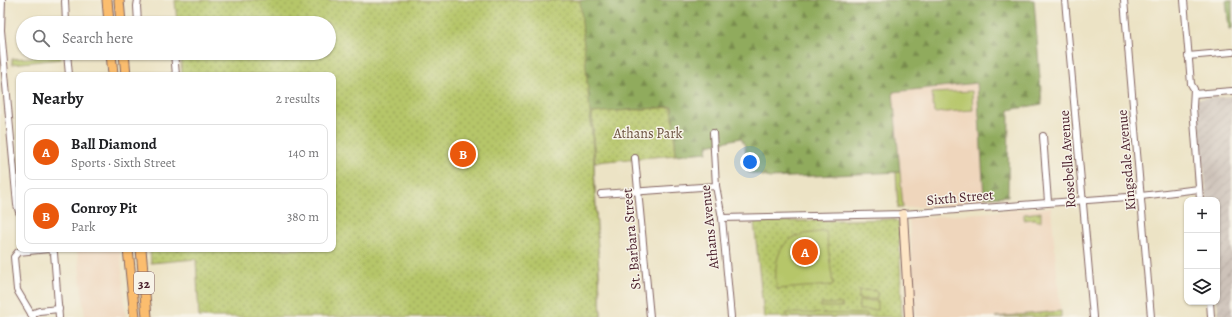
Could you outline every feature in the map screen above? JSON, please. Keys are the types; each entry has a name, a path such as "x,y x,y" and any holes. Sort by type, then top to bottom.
{"main road":[{"path":"107,0 108,16"},
{"path":"119,0 120,16"},
{"path":"112,60 113,72"},
{"path":"125,60 126,72"},
{"name":"32","path":"128,252 134,315"},
{"name":"32","path":"141,252 147,317"}],"street":[{"path":"2,0 0,30 16,155"},
{"path":"65,0 66,16"},
{"path":"138,0 138,16"},
{"name":"Rosebella Avenue","path":"1065,0 1093,317"},
{"name":"Kingsdale Avenue","path":"1124,0 1151,317"},
{"path":"1184,0 1188,56 1191,84 1194,94 1193,107 1200,197"},
{"path":"1188,56 1232,52"},
{"path":"68,60 69,72"},
{"path":"175,60 176,72"},
{"path":"1191,84 1190,94 1193,107"},
{"path":"1194,94 1232,92"},
{"name":"Athans Avenue","path":"713,134 716,186 722,218 730,317"},
{"path":"1043,136 1048,202"},
{"name":"St. Barbara Street","path":"635,158 650,317"},
{"path":"601,194 716,186"},
{"name":"Sixth Street","path":"722,218 903,214 1141,196 1199,189"},
{"path":"903,214 909,317"},
{"path":"18,252 14,257 17,290 32,316 39,311 59,309"},
{"path":"53,252 59,317"},
{"path":"1210,305 1211,317"}],"shaded area":[{"path":"977,83 984,203 903,208 893,92"},
{"path":"1232,96 1232,317 1219,317 1218,305 1220,305 1220,197 1207,197 1197,99"},
{"path":"1051,207 1061,317 916,317 909,219"},
{"path":"77,252 120,252 126,317 85,317"}],"green space":[{"path":"175,0 580,0 593,148 601,317 199,317 196,259 151,263 150,252 336,252 336,72 182,72 181,60 336,60 336,16 176,16"},
{"path":"510,0 1034,0 1042,104 1009,110 1008,196 984,197 977,83 893,92 900,172 770,178 748,172 745,146 741,138 708,145 707,152 676,155 672,107 616,111 594,163 601,317"},
{"path":"1226,0 1232,0 1232,29 1229,29"},
{"path":"12,59 16,59 16,60 51,60 12,64"},
{"path":"972,91 973,110 934,113 932,93"},
{"name":"Athans Park","path":"672,107 676,155 595,162 592,113"},
{"path":"896,172 900,172 903,208 898,208"},
{"path":"1041,212 1041,221 1036,221 1035,219 1024,220 1024,214"},
{"path":"893,219 899,223 902,317 764,317 754,222"},
{"path":"826,231 833,285 777,289 777,259 783,246 795,237"},
{"path":"859,290 877,291 877,299 859,299"},
{"path":"859,301 877,301 877,310 859,310"},
{"path":"821,304 842,304 842,307 821,307"},
{"path":"1061,311 1061,317 995,317"},
{"path":"787,313 867,314 867,317 787,317"}],"place":[{"name":"Conroy Pit","path":"463,154"},
{"name":"Ball Diamond","path":"805,252"}]}
